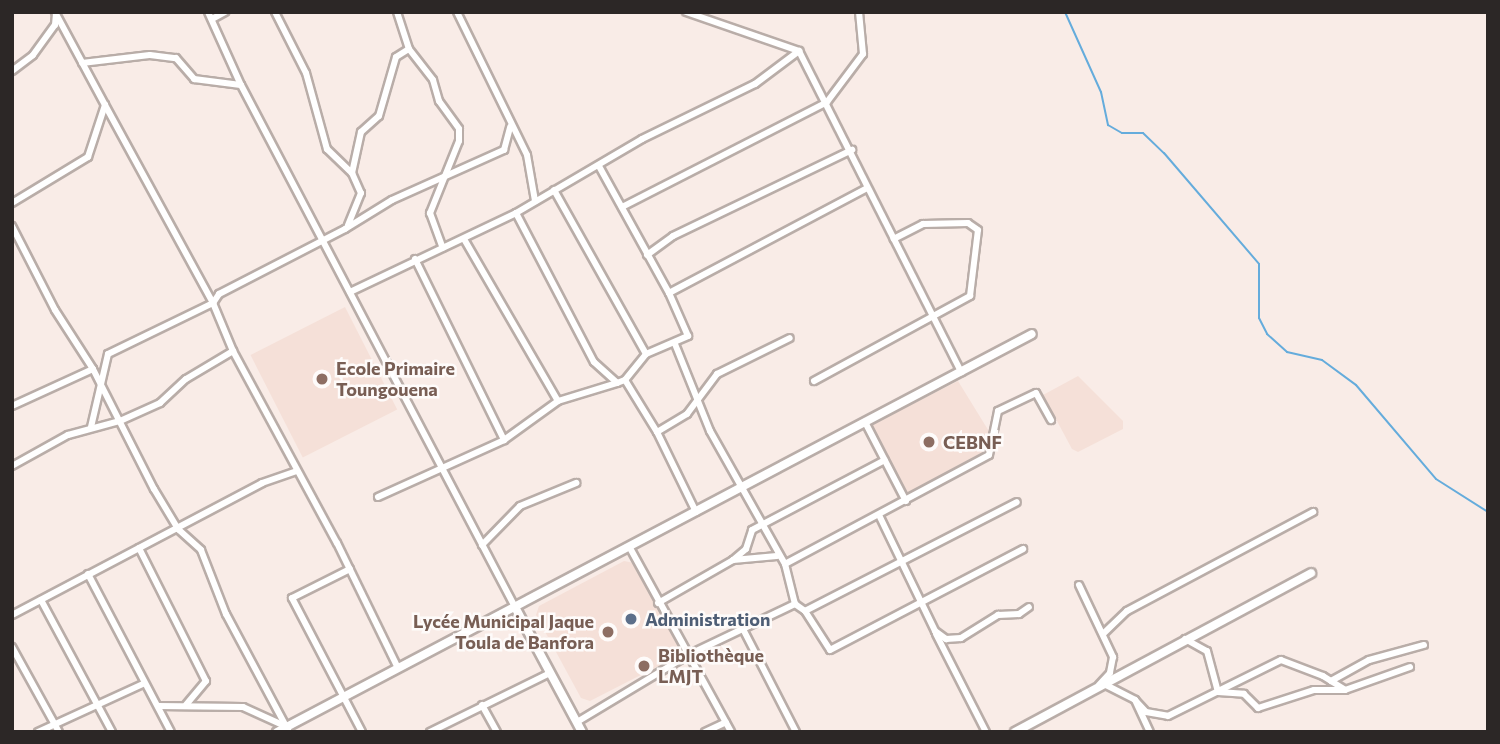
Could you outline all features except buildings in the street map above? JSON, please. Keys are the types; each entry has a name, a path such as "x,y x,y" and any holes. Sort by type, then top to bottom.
{"street":[{"path":"225,12 210,16 241,85 582,732"},
{"path":"275,12 306,73 327,149 352,173 361,192 347,228"},
{"path":"397,12 410,49 433,80 439,101 459,130 430,213 443,248"},
{"path":"457,12 498,90 510,127 527,155 535,201"},
{"path":"686,12 799,51 852,150 867,188 961,372"},
{"path":"622,207 827,102 863,54 859,12"},
{"path":"55,13 213,303 233,351 350,569 398,668"},
{"path":"12,71 33,55 55,25 55,13"},
{"path":"352,173 361,132 379,116 397,57 410,49"},
{"path":"350,292 516,213 665,126 755,84 799,51"},
{"path":"82,63 150,55 176,58 194,79 241,85"},
{"path":"12,203 88,157 105,105"},
{"path":"91,428 108,354 213,303 219,294 323,242 392,200 504,150 510,127"},
{"path":"647,255 673,236 852,150"},
{"path":"378,497 504,439 558,401 625,380 646,354 675,344 688,336 670,293 599,166"},
{"path":"670,293 867,188"},
{"path":"554,190 646,354"},
{"path":"516,213 594,362 617,383"},
{"path":"814,381 970,296 978,230 968,223 923,224 894,239"},
{"path":"12,226 55,310 93,369 177,529 201,550 226,614 288,729"},
{"path":"464,239 558,401"},
{"path":"415,259 504,439"},
{"path":"277,732 288,729 343,695 516,609 1032,334"},
{"path":"657,432 687,414 696,396 717,374 790,338"},
{"path":"675,344 696,396 740,488 777,556 785,564 795,604 805,611 830,650 1023,549"},
{"path":"12,466 91,428 120,421 160,402 186,379 233,351"},
{"path":"12,406 93,369"},
{"path":"625,380 657,432 696,512"},
{"path":"785,564 989,456 998,411 1036,393 1051,420"},
{"path":"865,422 906,501"},
{"path":"658,603 733,560 746,549 752,530 885,460"},
{"path":"12,615 262,483 296,471"},
{"path":"482,545 520,506 576,483"},
{"path":"805,611 1017,502"},
{"path":"1103,634 1127,611 1313,512"},
{"path":"879,515 986,732"},
{"path":"139,548 206,681 186,705"},
{"path":"630,548 731,732"},
{"path":"733,560 777,556"},
{"path":"350,569 292,598 362,732"},
{"path":"1015,732 1311,573"},
{"path":"88,574 143,684 172,732"},
{"path":"1079,585 1114,657 1110,673 1100,686"},
{"path":"41,600 113,732"},
{"path":"577,722 688,655 795,604"},
{"path":"935,631 946,639 961,638 998,615 1019,614 1030,607"},
{"path":"743,629 796,732"},
{"path":"1185,639 1207,651 1218,692"},
{"path":"1331,681 1369,660 1424,645"},
{"path":"12,647 59,732"},
{"path":"1100,686 1135,700 1146,712 1168,716 1281,660 1331,681 1345,690"},
{"path":"1218,692 1244,694 1258,708 1314,690 1345,690 1410,667"},
{"path":"430,732 550,673"},
{"path":"38,732 143,684"},
{"path":"1135,700 1150,732"},
{"path":"482,705 497,732"},
{"path":"158,706 251,709 288,729"},
{"path":"705,732 726,722"}],"shaded area":[{"name":"Ecole Primaire Toungouena","path":"345,307 397,409 303,458 251,355"},
{"path":"1078,376 1123,421 1123,429 1078,452 1072,449 1043,395"},
{"name":"CEBNF","path":"958,381 990,433 987,451 898,499 863,429"},
{"name":"Lycée Municipal Jaque Toula de Banfora","path":"624,561 634,563 679,648 676,657 590,701 581,698 536,615 539,606"}],"waterway":[{"path":"1065,12 1101,92 1108,125 1122,133 1143,133 1164,153 1259,264 1259,318 1267,334 1287,352 1322,360 1356,385 1436,479 1488,512"}],"place":[{"name":"Ecole Primaire Toungouena","path":"322,379"},
{"name":"CEBNF","path":"929,442"},
{"name":"Administration","path":"631,619"},
{"name":"Lycée Municipal Jaque Toula de Banfora","path":"608,632"},
{"name":"Bibliothèque LMJT","path":"644,666"}]}
